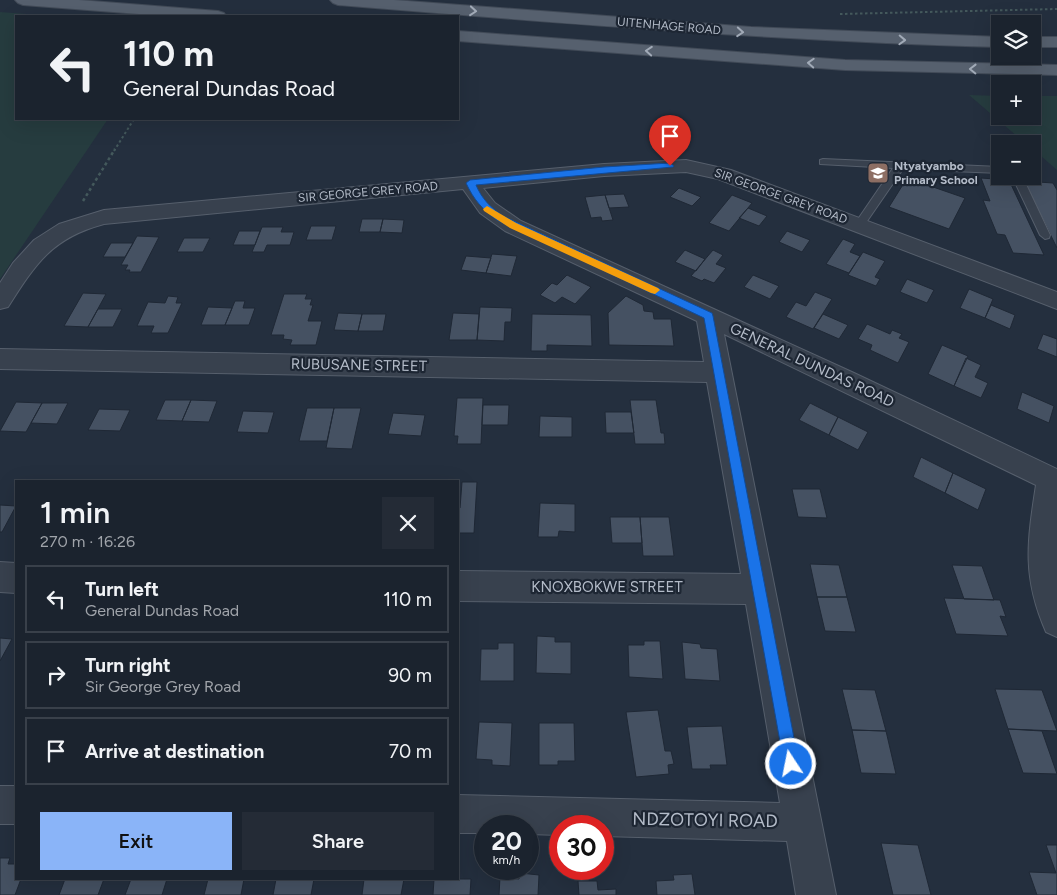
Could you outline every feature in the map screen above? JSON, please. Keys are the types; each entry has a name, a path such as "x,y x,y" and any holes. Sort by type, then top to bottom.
{"main road":[{"path":"23,0 206,15"},
{"name":"UITENHAGE ROAD","path":"338,0 748,32 991,42"},
{"name":"UITENHAGE ROAD","path":"459,36 836,65 1057,70"},
{"path":"1041,42 1057,42"}],"street":[{"name":"SIR GEORGE GREY ROAD","path":"0,301 24,263 34,251 55,234 66,228 104,217 628,168 686,166 724,174 1057,301"},
{"name":"GENERAL DUNDAS ROAD","path":"470,183 484,206 500,218 845,380 1054,481"},
{"path":"708,316 757,589 816,895"},
{"name":"RUBUSANE STREET","path":"0,359 718,372"},
{"path":"1054,481 1042,544 1041,568 1045,590 1057,621"},
{"path":"0,578 15,578"},
{"name":"KNOXBOKWE STREET","path":"459,586 757,589"},
{"path":"0,805 15,805"},
{"name":"NDZOTOYI ROAD","path":"459,814 802,822"}],"lane":[{"path":"823,162 991,170"},
{"path":"859,225 900,165"},
{"path":"1021,185 1045,235"}],"path":[{"path":"839,14 1057,10"},
{"path":"66,228 133,120"}],"green space":[{"path":"0,12 40,15 15,15 15,120 107,120 0,279"},
{"path":"969,95 991,96 991,114"},
{"path":"1041,96 1057,96 1057,170 1041,156 1041,135 1016,135 1004,125 1041,125"}],"building":[{"path":"907,178 965,198 949,229 889,207"},
{"path":"981,178 991,179 991,185 1011,185 1044,255 1013,253 1005,235 997,234 983,200 990,201"},
{"path":"1041,182 1053,183 1057,190 1057,248 1026,185 1041,185"},
{"path":"679,188 701,197 692,206 670,197"},
{"path":"624,194 629,207 609,208 605,195"},
{"path":"605,195 613,220 602,221 601,217 591,218 585,197"},
{"path":"732,195 752,203 729,231 709,223"},
{"path":"748,208 767,216 759,226 739,218"},
{"path":"362,219 383,219 380,232 359,232"},
{"path":"383,219 404,220 402,233 380,232"},
{"path":"311,226 336,226 332,240 306,240"},
{"path":"262,227 283,227 281,232 294,232 290,245 267,245 264,252 252,252"},
{"path":"239,231 260,231 255,245 233,245"},
{"path":"787,231 810,240 802,252 779,242"},
{"path":"137,236 159,237 141,272 129,272 130,270 125,270 128,265 121,265"},
{"path":"184,238 210,238 203,252 177,252"},
{"path":"843,239 855,244 850,252 860,256 849,273 826,264"},
{"path":"111,243 133,243 125,257 103,257"},
{"path":"685,250 705,259 696,271 675,262"},
{"path":"713,250 723,255 716,264 726,268 714,283 704,279 702,281 691,276"},
{"path":"863,252 885,261 875,277 880,279 876,286 848,275"},
{"path":"492,254 517,256 511,276 486,273"},
{"path":"466,256 491,258 486,273 461,270"},
{"path":"567,275 591,287 575,304 562,297 555,303 540,295 552,283 557,285"},
{"path":"753,275 779,286 770,299 744,287"},
{"path":"907,279 934,290 927,303 900,292"},
{"path":"969,289 993,299 985,318 960,308"},
{"path":"815,292 832,299 813,329 786,317 796,302 806,306"},
{"path":"83,293 106,294 88,327 64,326"},
{"path":"284,294 307,294 305,299 312,299 310,305 313,305 308,321 322,321 316,345 290,345 292,340 283,339 284,335 271,335"},
{"path":"168,296 178,297 176,303 182,303 168,333 151,333 154,326 137,326 148,302 165,303"},
{"path":"626,296 643,305 644,311 653,312 654,319 671,319 674,346 609,345 608,313"},
{"path":"235,301 245,301 243,308 255,308 249,325 225,325"},
{"path":"991,305 1015,315 1010,329 985,318"},
{"path":"208,307 232,308 225,325 201,325"},
{"path":"480,307 512,308 511,322 505,322 504,341 477,340"},
{"path":"98,309 122,309 113,327 88,327"},
{"path":"338,313 362,314 358,331 334,330"},
{"path":"453,313 479,314 477,340 449,340"},
{"path":"362,314 386,314 383,331 358,331"},
{"path":"532,314 591,315 592,346 547,345 547,351 531,351"},
{"path":"823,314 848,325 839,339 814,328"},
{"path":"867,324 890,334 892,330 902,334 899,338 909,342 898,363 870,350 872,345 858,339"},
{"path":"1043,334 1057,339 1057,357 1037,349"},
{"path":"942,345 968,356 954,386 928,374"},
{"path":"966,358 981,365 975,377 988,383 981,398 954,386"},
{"path":"1022,392 1054,406 1049,423 1017,409"},
{"path":"457,398 483,398 481,444 457,444 458,436 454,436"},
{"path":"165,400 191,400 182,421 156,420"},
{"path":"191,400 217,401 209,422 182,421"},
{"path":"630,400 656,400 661,433 664,433 665,444 635,444"},
{"path":"16,402 42,403 26,432 0,431"},
{"path":"42,403 68,403 57,424 31,423"},
{"path":"810,403 838,417 829,435 799,420"},
{"path":"483,405 509,405 508,425 482,425"},
{"path":"307,408 334,408 327,441 299,441"},
{"path":"334,408 361,408 352,449 326,448"},
{"path":"99,409 130,410 120,431 88,430"},
{"path":"243,411 274,412 268,433 237,432"},
{"path":"605,412 631,412 634,433 606,433"},
{"path":"393,413 425,415 421,436 388,434"},
{"path":"540,416 572,417 572,437 539,437"},
{"path":"838,417 868,432 858,450 829,435"},
{"path":"921,457 953,473 945,493 913,477"},
{"path":"953,473 986,489 978,510 945,493"},
{"path":"462,482 477,482 474,533 459,533"},
{"path":"792,489 820,489 827,518 798,517"},
{"path":"540,503 575,504 575,532 559,531 558,537 538,537"},
{"path":"0,505 15,506 2,532 0,532"},
{"path":"610,517 640,517 642,543 612,543"},
{"path":"640,517 669,517 674,556 643,556"},
{"path":"810,564 839,565 847,597 817,597"},
{"path":"952,565 982,566 994,600 964,599"},
{"path":"817,597 847,597 856,632 825,631"},
{"path":"944,598 1000,600 1006,617 1000,616 1008,636 956,634"},
{"path":"537,636 555,637 555,642 571,642 571,674 536,673"},
{"path":"0,638 12,639 0,661"},
{"path":"644,641 660,641 663,679 629,677 628,645 644,645"},
{"path":"682,642 700,644 701,648 717,649 720,681 685,679"},
{"path":"498,643 514,643 514,681 480,681 481,649 498,649"},
{"path":"842,689 875,690 886,731 852,730"},
{"path":"995,689 1042,690 1057,731 1008,729"},
{"path":"658,710 665,751 671,751 674,764 668,765 669,774 636,777 626,712"},
{"path":"479,722 512,723 510,766 492,765 492,760 476,759"},
{"path":"539,723 574,723 575,761 558,761 558,765 539,765"},
{"path":"722,726 727,765 710,765 711,769 692,769 687,727"},
{"path":"1008,729 1042,731 1057,774 1023,773"},
{"path":"852,730 886,731 896,774 861,773"},
{"path":"881,843 918,845 931,895 893,895"},
{"path":"1046,845 1057,845 1057,895 1037,895 1029,872 1056,873"},
{"path":"0,858 10,858 8,864 15,864 15,880 21,880 15,895 0,895"},
{"path":"692,874 695,895 657,895 656,881 674,880 673,875"},
{"path":"471,879 470,895 433,895 434,880"},
{"path":"65,880 104,880 98,895 59,895"},
{"path":"131,880 167,880 162,895 125,895"},
{"path":"208,880 244,880 241,895 204,895"},
{"path":"276,880 314,880 311,895 273,895"},
{"path":"364,880 404,880 401,895 362,895"},
{"path":"500,880 539,880 538,895 499,895"},
{"path":"578,881 597,881 598,890 616,889 616,895 579,895"}],"slow traffic":[{"path":"487,209 513,226 655,290"}],"place":[{"name":"Ntyatyambo Primary School","path":"878,173"}],"route":[{"path":"670,166 644,166 470,183 477,197 490,212 513,226 708,316 791,764"}]}
